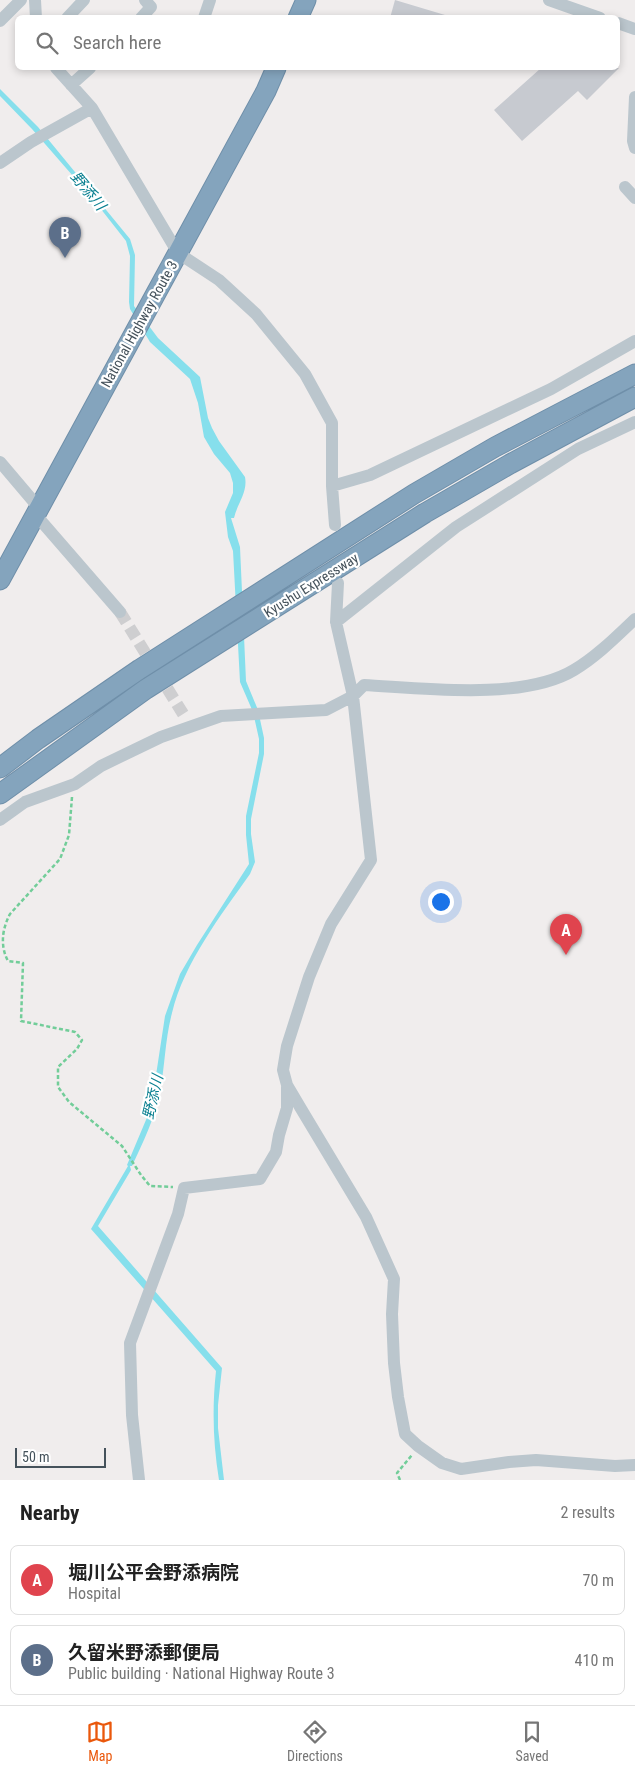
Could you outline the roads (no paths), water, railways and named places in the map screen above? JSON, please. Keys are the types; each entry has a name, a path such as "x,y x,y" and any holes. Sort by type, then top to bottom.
{"highway":[{"path":"299,15 306,0"},
{"name":"National Highway Route 3","path":"0,580 266,91 275,70"},
{"name":"Kyushu Expressway","path":"0,768 38,739 140,669 414,494 495,447 635,374"},
{"name":"Kyushu Expressway","path":"0,794 146,689 424,513 510,464 635,397"}],"street":[{"path":"0,21 22,0"},
{"path":"35,0 36,15"},
{"path":"70,15 84,0"},
{"path":"144,15 151,7 145,0"},
{"path":"205,15 210,0"},
{"path":"549,0 592,15"},
{"path":"620,25 635,30"},
{"path":"58,70 92,108 178,253 219,280 256,314 305,374 332,423 332,486 335,525"},
{"path":"71,85 88,70"},
{"path":"635,97 633,141 635,148"},
{"path":"0,163 31,142 92,108"},
{"path":"625,187 635,198"},
{"path":"332,486 370,475 542,393 635,341"},
{"path":"336,622 456,527 578,449 635,422"},
{"path":"0,462 37,511 120,612"},
{"path":"338,583 336,622 353,696 371,860 331,924 309,977 287,1046 283,1070 288,1085 366,1216 394,1279 392,1314 394,1362 405,1434 442,1463 461,1469 536,1460 615,1466 635,1465"},
{"path":"0,820 25,802 75,784 101,766 189,722 221,716 326,710 353,696 364,685 473,690 542,683 573,671 601,650 635,619"},
{"path":"139,1480 132,1415 130,1343 178,1214 184,1188 260,1179 276,1152 287,1108 288,1085"}],"water":[{"name":"野添川","path":"0,89 38,127 130,239 135,255 134,306 158,338 200,377 208,418 212,428 245,477 246,482 244,493 234,518 231,518 240,547 246,681 258,710 264,738 264,754 251,819 255,862 250,874 205,940 185,976 172,1013 160,1092 152,1121 132,1166 130,1166 131,1170 98,1226 222,1368 218,1405 218,1428 224,1480 219,1480 215,1453 214,1398 216,1371 91,1229 128,1166 151,1108 165,1016 180,974 249,864 246,816 259,753 259,739 253,712 240,682 233,551 228,537 225,512 233,493 233,483 230,473 214,454 204,437 198,403 190,379 150,342 130,309 130,256 126,241 93,199 32,129 0,96"}],"tunnel":[{"path":"120,612 185,717"}],"place":[{"name":"久留米野添郵便局","path":"65,258"},
{"name":"堀川公平会野添病院","path":"566,955"}]}
